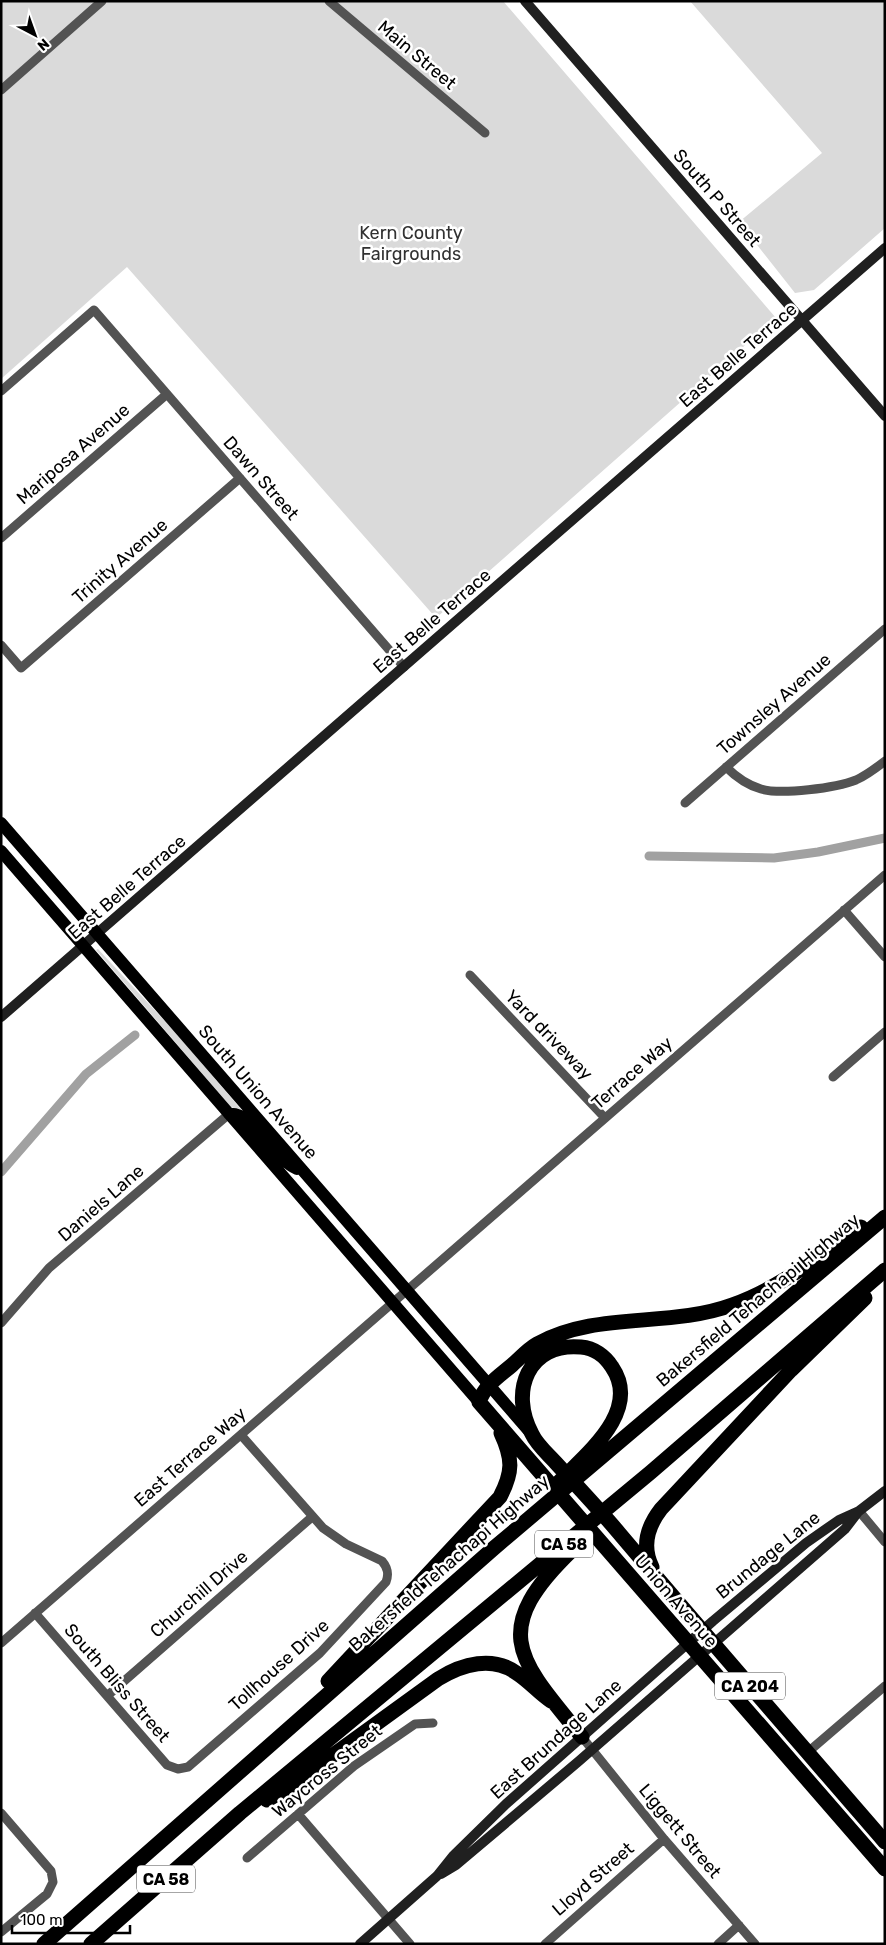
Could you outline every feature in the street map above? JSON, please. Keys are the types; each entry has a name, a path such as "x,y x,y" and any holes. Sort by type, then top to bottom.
{"highway":[{"path":"479,1402 488,1384 536,1345 563,1332 590,1326 685,1317 709,1312 751,1298 786,1278 885,1210"},
{"name":"Bakersfield Tehachapi Highway","path":"44,1944 494,1548 885,1218"},
{"name":"CA 58","path":"91,1944 240,1813 651,1472 885,1270"},
{"path":"657,1578 648,1558 646,1548 650,1526 655,1516 791,1370 885,1279"},
{"path":"494,1548 578,1462 612,1424 618,1410 621,1389 616,1373 601,1354 584,1347 565,1347 547,1352 539,1358 527,1374 522,1391 524,1409 532,1434"},
{"name":"Union Avenue","path":"479,1402 885,1869"},
{"path":"231,1780 356,1653 500,1497 508,1482 510,1467 506,1444 495,1421"},
{"name":"Union Avenue","path":"532,1434 885,1842"},
{"path":"582,1737 551,1701 532,1674 522,1651 520,1631 525,1607 532,1594 560,1561 651,1472"},
{"path":"240,1813 285,1790 438,1678 464,1666 488,1663 506,1668 518,1674 551,1701"}],"main road":[{"name":"South Union Avenue","path":"1,823 304,1172 479,1402"},
{"name":"South Union Avenue","path":"1,851 229,1114 400,1296 488,1384"},
{"path":"229,1114 243,1116 283,1161 304,1172"},
{"name":"Union Avenue","path":"488,1384 532,1434"}],"street":[{"path":"1,90 102,1"},
{"name":"Main Street","path":"329,1 485,134"},
{"name":"South P Street","path":"525,1 885,416"},
{"name":"East Belle Terrace","path":"1,1017 885,248"},
{"name":"Dawn Street","path":"1,391 94,310 404,667"},
{"name":"Mariposa Avenue","path":"1,538 167,394"},
{"name":"Trinity Avenue","path":"1,645 21,668 240,478"},
{"name":"Townsley Avenue","path":"685,803 885,629"},
{"path":"726,767 751,786 769,791 787,791 845,783 867,774 885,761"},
{"name":"Terrace Way","path":"400,1296 885,875"},
{"path":"844,910 885,957"},
{"name":"Yard driveway","path":"470,975 605,1118"},
{"path":"833,1077 885,1032"},
{"name":"Daniels Lane","path":"1,1323 49,1268 229,1114"},
{"name":"East Terrace Way","path":"1,1643 400,1296"},
{"path":"241,1435 312,1518"},
{"name":"Brundage Lane","path":"702,1631 806,1543 839,1520 859,1511 885,1491"},
{"path":"859,1511 885,1542"},
{"name":"Brundage Lane","path":"713,1643 846,1529 859,1511"},
{"name":"Tollhouse Drive","path":"178,1770 188,1767 330,1643 386,1582 388,1571 382,1560 333,1536 312,1518"},
{"name":"Churchill Drive","path":"107,1696 312,1518"},
{"name":"South Bliss Street","path":"36,1613 167,1765 178,1770"},
{"name":"East Brundage Lane","path":"437,1876 452,1856 492,1817 702,1631"},
{"name":"East Brundage Lane","path":"360,1944 437,1876 456,1865 592,1750 713,1643"},
{"path":"808,1752 885,1686"},
{"name":"Waycross Street","path":"247,1858 354,1766 415,1724 433,1723"},
{"name":"Liggett Street","path":"582,1737 664,1839 755,1944"},
{"path":"1,1813 51,1871 53,1882 47,1894 1,1932"},
{"path":"298,1814 410,1944"},
{"name":"Lloyd Street","path":"545,1944 664,1839"},
{"path":"718,1944 739,1925"}],"green space":[{"name":"Kern County Fairgrounds","path":"1,1 503,1 776,318 436,618 127,267 1,379"},
{"path":"690,1 885,1 885,228 814,290 795,293 739,222 822,153"},
{"path":"98,949 175,1032 251,1121 240,1110 231,1107 96,950"}],"waterway":[{"path":"649,856 774,858 818,852 885,838"},
{"path":"1,1172 86,1074 135,1035"}]}
